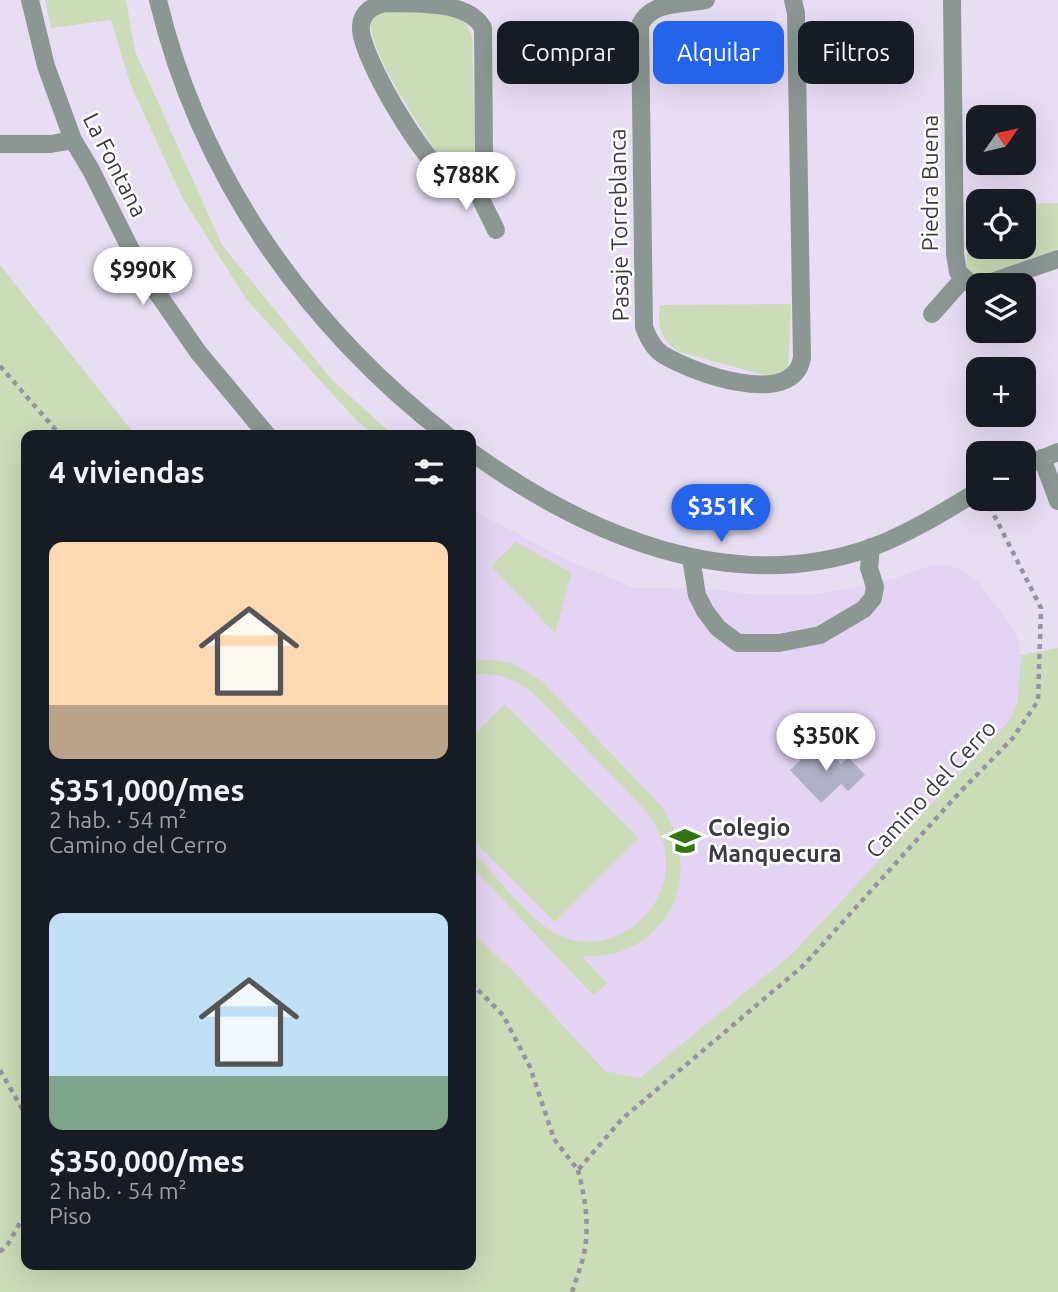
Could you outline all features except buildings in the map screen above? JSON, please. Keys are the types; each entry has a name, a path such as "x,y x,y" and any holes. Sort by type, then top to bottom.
{"street":[{"name":"La Fontana","path":"30,0 46,66 73,140 130,248 166,307 220,380 263,430"},
{"path":"158,0 181,78 211,148 230,187 269,250 349,349 382,381 441,430"},
{"name":"Pasaje Torreblanca","path":"706,0 654,9 640,24 645,327 654,347 662,354 707,373 759,385 786,381 798,371 802,358 796,13 793,0"},
{"name":"Piedra Buena","path":"952,0 955,254 958,272 963,279 978,285 986,284 1058,259"},
{"path":"450,2 470,12 479,21 482,29 484,155 480,168 470,177 451,179 443,175 430,160 383,85 362,41 362,18 372,7 379,4 450,2"},
{"path":"0,144 51,144 73,140"},
{"path":"470,177 496,230"},
{"name":"Piedra Buena","path":"932,314 963,279"},
{"path":"476,455 518,484 589,522 626,538 720,564 781,566 832,559 871,547 915,527 966,498"},
{"path":"1050,455 1058,501"},
{"path":"691,558 698,595 705,611 719,628 738,643 779,643 820,635 864,609 873,598 875,587 869,568 871,547"}],"path":[{"path":"0,366 56,430"},
{"name":"Camino del Cerro","path":"578,1170 622,1119 804,965 959,793 1012,739 1038,701 1041,608 992,511"},
{"path":"476,988 503,1015 530,1067 554,1139 578,1170 586,1206 586,1230 583,1254 572,1292"},
{"path":"0,1070 21,1107"},
{"path":"0,1252 8,1244 21,1221"}],"shaded area":[{"name":"Colegio Manquecura","path":"476,512 567,560 635,588 712,589 749,594 819,594 893,579 933,565 948,565 963,570 979,583 1012,627 1019,642 1020,689 1014,714 1006,726 792,954 640,1078 605,1071 512,970 476,937"}],"green space":[{"path":"45,0 126,0 135,51 222,245 332,380 387,430 368,430 357,421 246,299 182,197 130,83 111,20 51,28"},
{"path":"388,10 458,16 468,27 472,37 475,146 470,163 462,169 451,166 438,156 387,71 373,35 370,19"},
{"path":"1058,203 1058,249 1036,257 1036,204"},
{"path":"967,259 1030,259 990,273 969,273"},
{"path":"0,265 131,430 21,430 21,1270 476,1270 476,937 512,970 605,1071 640,1078 792,954 1010,720 1018,700 1021,655 1058,648 1058,1292 0,1292"},
{"path":"791,304 788,371 771,377 679,352 661,332 660,305"},
{"path":"516,542 572,573 555,633 491,566"},
{"path":"476,660 511,663 542,681 661,806 672,827 679,848 681,869 678,890 670,910 658,927 641,941 619,952 582,956 607,984 593,995 476,871 476,855 521,905 543,925 575,940 598,941 619,935 637,923 652,907 662,887 666,865 662,838 648,814 536,696 516,682 476,675"},
{"path":"505,704 639,838 555,922 476,843 476,733"}],"place":[{"name":"Colegio Manquecura","path":"685,841"}]}
